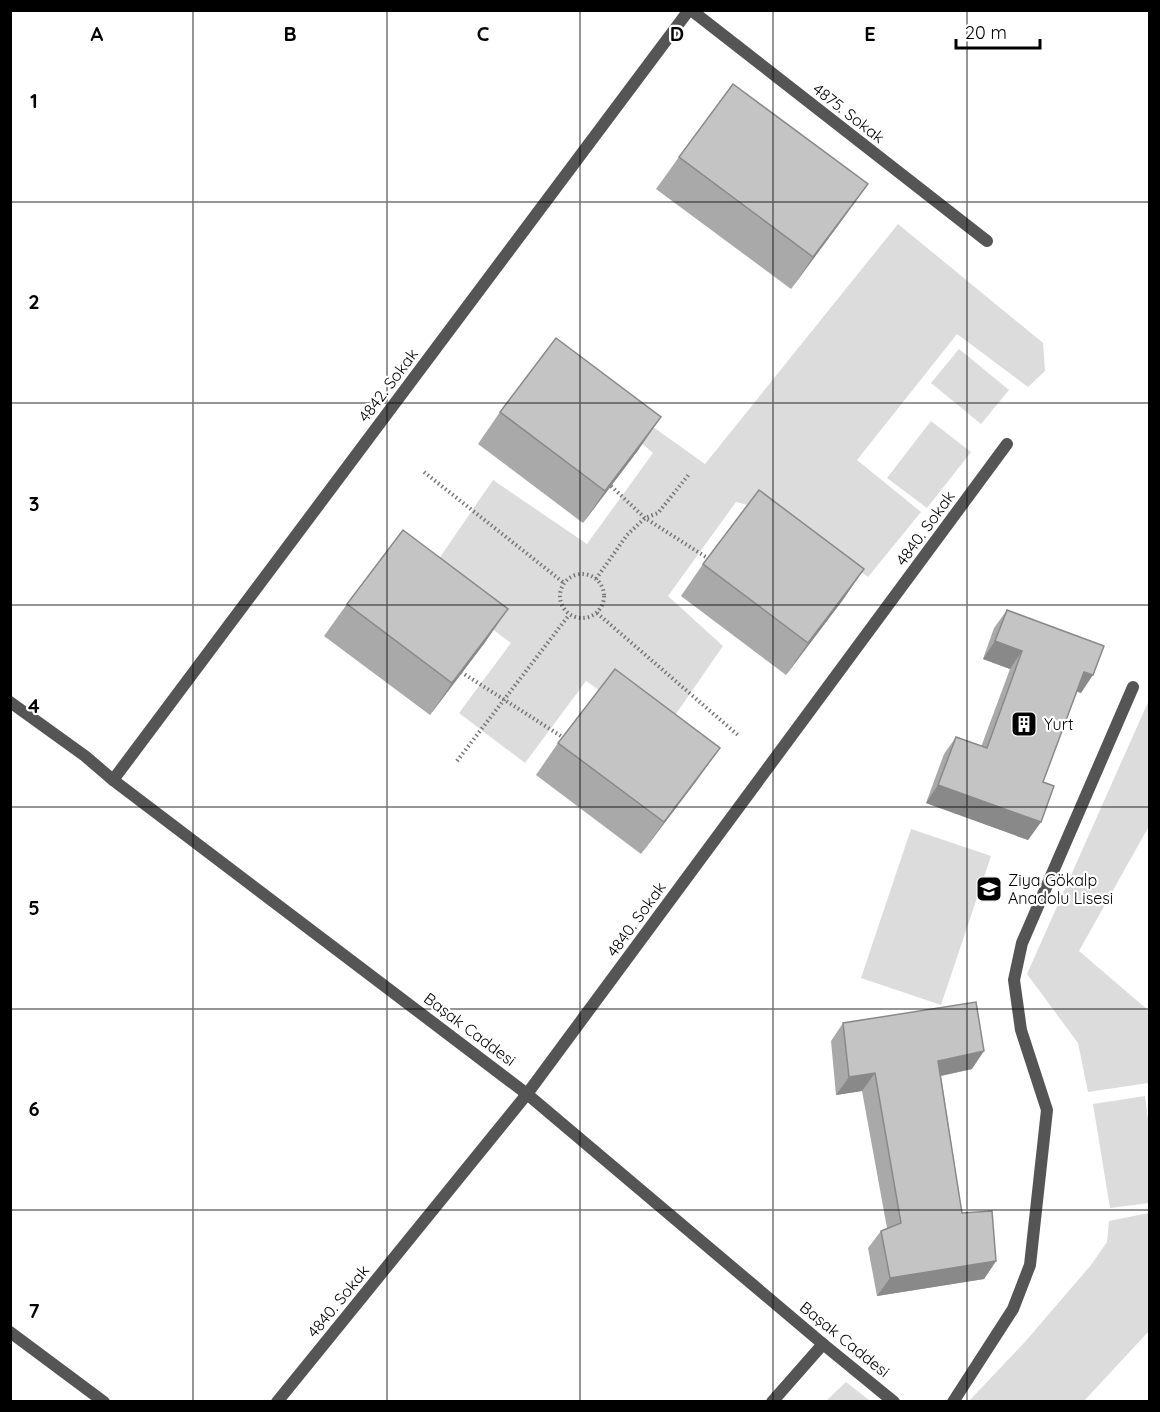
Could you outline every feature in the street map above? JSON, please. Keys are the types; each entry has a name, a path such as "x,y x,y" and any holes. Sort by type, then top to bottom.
{"street":[{"name":"4875. Sokak","path":"690,10 987,241"},
{"name":"4842. Sokak","path":"112,780 690,10"},
{"name":"4840. Sokak","path":"277,1401 527,1094 1007,444"},
{"path":"953,1401 1013,1309 1030,1265 1047,1110 1021,1030 1014,980 1022,943 1133,687"},
{"name":"Başak Caddesi","path":"10,702 85,756 112,780 527,1094 823,1344 894,1401"},
{"path":"10,1332 104,1401"},
{"path":"772,1401 823,1344"}],"path":[{"path":"424,472 564,583"},
{"path":"596,579 627,535 645,518 658,513 690,474"},
{"path":"611,486 645,518 709,559"},
{"path":"582,574 596,579 604,592 602,606 597,613 584,619 569,615 560,604 559,596 564,583 568,578 582,574"},
{"path":"597,613 740,736"},
{"path":"457,761 569,615"},
{"path":"461,672 564,738"}],"shaded area":[{"path":"898,224 1043,343 1045,371 1028,387 957,334 857,460 921,512 868,577 787,515 736,502 668,596 723,646 662,734 586,681 525,763 459,713 511,643 425,579 493,480 587,544 653,453 608,414 618,402 705,464"},
{"path":"959,349 1009,390 981,424 931,383"},
{"path":"931,421 971,452 927,508 887,478"},
{"path":"1149,700 1149,826 1079,951 1149,1011 1149,1089 1148,1083 1088,1092 1078,1043 1027,974"},
{"path":"911,829 991,856 941,1005 861,978"},
{"path":"1145,1096 1149,1127 1149,1203 1110,1208 1093,1104"},
{"path":"1149,1213 1149,1331 1084,1401 969,1401 1024,1343 1091,1265 1107,1242 1109,1221"},
{"path":"846,1382 870,1401 826,1401"}],"building":[{"path":"733,84 868,184 813,257 679,157"},
{"path":"556,338 661,417 605,491 500,412"},
{"path":"759,490 864,569 808,643 703,564"},
{"path":"403,530 508,609 452,683 347,604"},
{"name":"Yurt","path":"1007,610 1104,646 1093,675 1084,672 1043,782 1054,786 1041,822 938,785 956,737 987,748 1022,651 995,641"},
{"path":"615,669 720,748 664,822 558,743"},
{"path":"976,1002 984,1051 938,1061 962,1213 992,1211 996,1261 890,1278 881,1231 901,1223 875,1073 849,1077 843,1023"}],"place":[{"name":"Yurt","path":"1024,724"},
{"name":"Ziya Gökalp Anadolu Lisesi","path":"989,889"}]}
